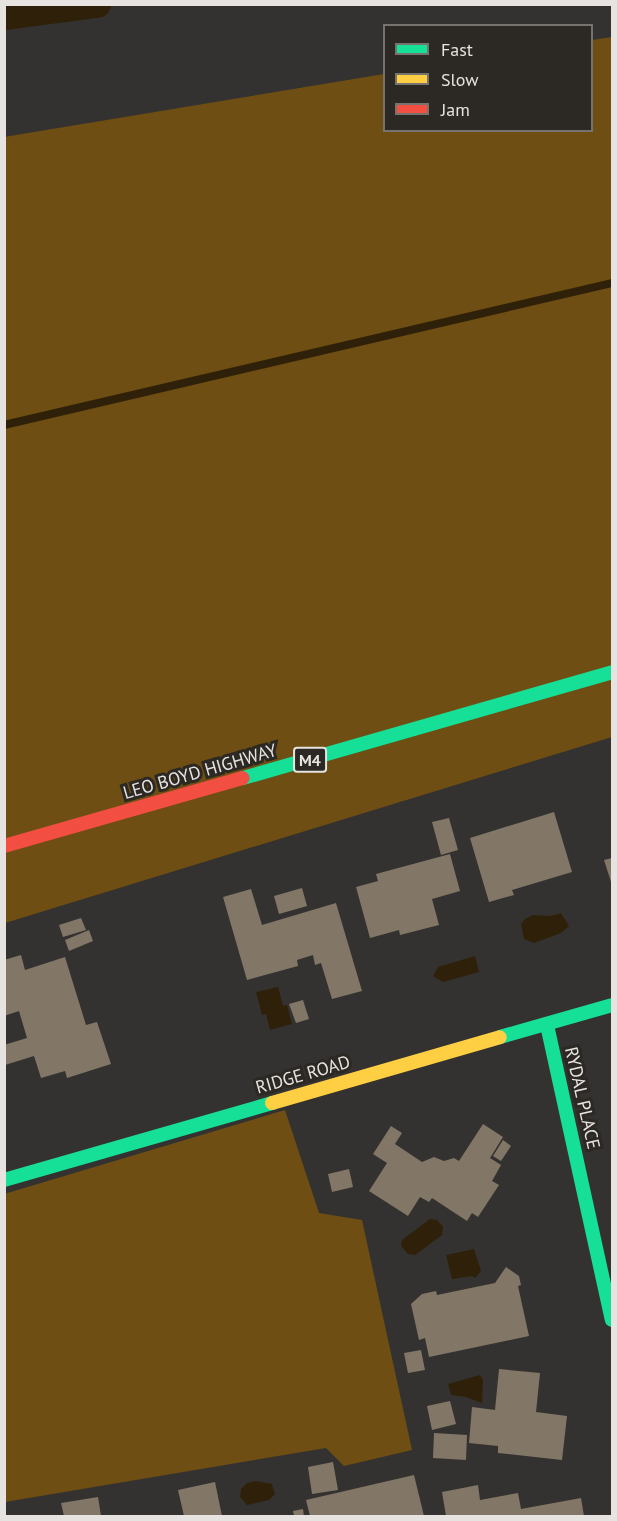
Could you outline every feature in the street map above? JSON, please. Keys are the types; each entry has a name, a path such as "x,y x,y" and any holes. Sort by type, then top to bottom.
{"main road":[{"name":"LEO BOYD HIGHWAY","path":"4,846 612,672"},
{"name":"RIDGE ROAD","path":"4,1180 612,1005"},
{"name":"RYDAL PLACE","path":"547,1024 612,1320"}],"shaded area":[{"path":"612,37 612,737 5,923 4,137 383,74 383,132 593,132 593,40"},
{"path":"561,913 569,926 561,933 534,943 524,939 521,924 525,919 533,915 551,916"},
{"path":"475,956 479,972 443,982 433,976 438,967"},
{"path":"278,987 283,1006 287,1005 292,1024 270,1030 266,1014 262,1015 256,992"},
{"path":"285,1110 319,1213 362,1220 412,1450 344,1466 326,1448 5,1502 4,1194"},
{"path":"430,1219 437,1220 443,1227 442,1235 415,1255 408,1254 401,1246 402,1240"},
{"path":"474,1249 481,1271 475,1278 472,1276 452,1279 446,1255"},
{"path":"480,1375 483,1380 482,1403 466,1397 451,1395 448,1384"},
{"path":"256,1481 272,1484 275,1494 269,1500 247,1505 240,1497 241,1489 247,1483"}],"building":[{"path":"554,812 572,872 512,890 514,895 489,902 470,838"},
{"path":"449,818 458,850 441,855 432,822"},
{"path":"450,854 460,891 432,899 439,925 400,935 399,930 370,938 356,887 378,881 376,874"},
{"path":"612,858 612,885 604,860"},
{"path":"302,888 307,906 279,914 274,896"},
{"path":"251,889 262,925 336,903 362,991 332,999 321,963 315,965 313,955 297,960 298,966 247,980 223,897"},
{"path":"81,918 86,930 63,937 59,925"},
{"path":"89,930 93,941 69,951 65,940"},
{"path":"21,955 25,970 65,957 86,1025 97,1022 111,1064 67,1078 65,1071 41,1078 34,1056 5,1065 4,1045 27,1038 19,1011 4,1016 4,960"},
{"path":"303,1000 309,1019 296,1023 289,1004"},
{"path":"483,1124 503,1137 490,1158 501,1165 492,1181 499,1185 478,1217 472,1213 467,1221 432,1198 429,1202 420,1197 408,1216 369,1191 387,1163 373,1154 391,1126 402,1133 395,1144 422,1162 434,1157 444,1161 454,1158 459,1161"},
{"path":"503,1140 511,1146 501,1161 493,1156"},
{"path":"349,1169 353,1187 332,1192 328,1174"},
{"path":"506,1267 519,1276 521,1285 518,1286 529,1336 429,1357 425,1338 419,1340 411,1304 422,1294 436,1291 437,1295 495,1283"},
{"path":"421,1350 425,1370 408,1373 404,1353"},
{"path":"499,1369 540,1373 536,1412 567,1416 562,1460 498,1453 498,1446 469,1443 472,1407 495,1410"},
{"path":"450,1401 456,1424 432,1430 427,1406"},
{"path":"434,1433 467,1435 466,1460 433,1458"},
{"path":"333,1462 338,1490 312,1494 308,1467"},
{"path":"414,1475 424,1516 310,1516 306,1500"},
{"path":"215,1482 222,1516 184,1516 178,1490"},
{"path":"478,1485 480,1500 518,1493 521,1509 581,1498 584,1516 446,1516 442,1492"},
{"path":"98,1497 101,1516 64,1516 61,1503"},
{"path":"303,1509 304,1516 294,1516 293,1511"}],"waterway":[{"path":"4,16 97,4"},
{"path":"4,425 612,283"}],"traffic: fast":[{"path":"243,778 612,672"},
{"path":"500,1037 612,1005"},
{"path":"547,1025 612,1320"},
{"path":"4,1180 272,1103"}],"traffic: slow":[{"path":"272,1103 500,1037"}],"traffic: jam":[{"path":"4,846 243,778"}]}
